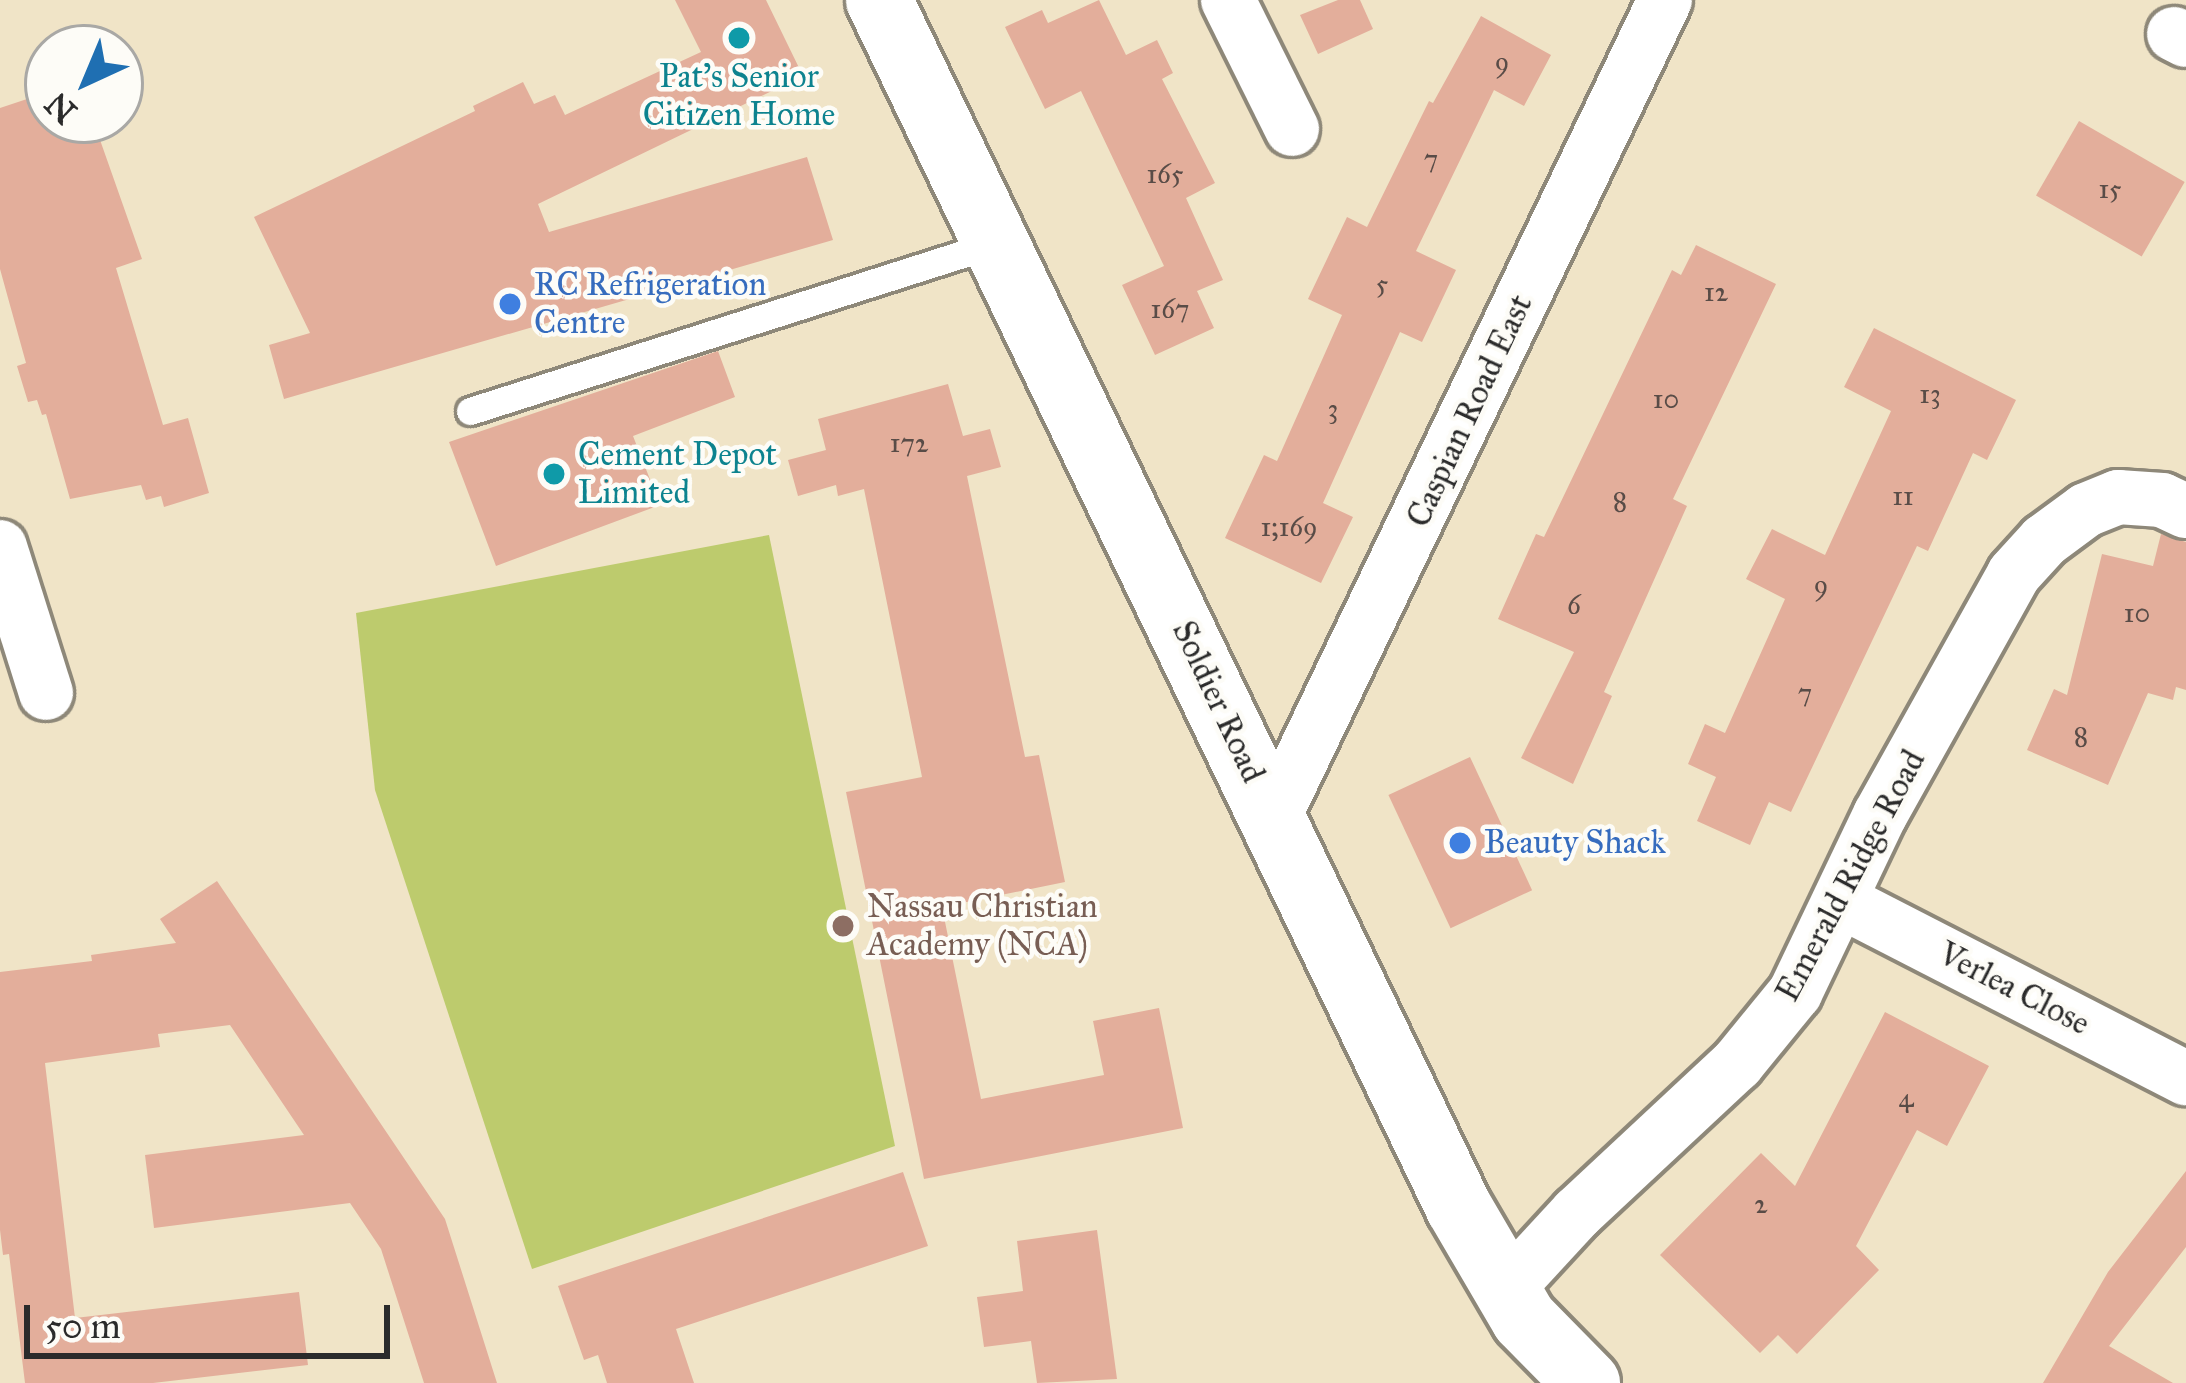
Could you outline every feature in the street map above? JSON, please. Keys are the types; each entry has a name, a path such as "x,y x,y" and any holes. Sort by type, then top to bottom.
{"main road":[{"name":"Soldier Road","path":"879,0 1413,1118 1505,1291 1545,1343 1587,1383"}],"street":[{"path":"1228,0 1292,129"},
{"name":"Caspian Road East","path":"1272,821 1665,0"},
{"name":"Emerald Ridge Road","path":"1505,1291 1577,1213 1766,1031 1795,993 1880,815 2014,574 2058,530 2086,510 2118,497 2162,500 2186,511"},
{"path":"0,547 46,694"},
{"name":"Verlea Close","path":"1841,901 2186,1078"}],"lane":[{"path":"470,411 997,243"}],"green space":[{"path":"769,535 895,1146 532,1269 375,790 356,613"}],"building":[{"path":"675,0 766,0 803,76 538,204 549,232 807,157 833,240 284,399 269,345 310,333 254,217 475,111 473,106 523,82 534,104 555,95 565,115 701,52"},
{"path":"1099,0 1126,55 1157,40 1173,73 1162,79 1215,183 1186,198 1223,280 1197,291 1214,328 1155,355 1122,285 1164,266 1081,91 1045,109 1005,27 1042,10 1048,23"},
{"path":"1338,0 1360,0 1373,29 1318,54 1300,15"},
{"path":"1481,16 1551,55 1524,106 1494,90 1416,251 1456,270 1422,342 1400,332 1323,503 1353,517 1321,583 1225,538 1264,455 1277,461 1342,315 1308,299 1347,217 1367,227 1429,101 1433,103"},
{"path":"24,100 24,144 101,144 142,259 116,268 163,425 188,418 209,493 164,507 161,496 146,500 141,485 70,499 46,414 42,415 37,400 28,402 17,366 26,363 0,269 0,108"},
{"path":"2079,121 2185,182 2142,256 2036,195"},
{"path":"1696,245 1776,284 1673,499 1687,506 1604,692 1612,696 1573,784 1521,758 1574,652 1498,619 1536,534 1544,537 1672,270 1681,275"},
{"path":"1874,328 2016,400 1987,460 1973,453 1928,551 1917,546 1791,812 1769,802 1750,845 1697,821 1716,777 1688,764 1705,724 1725,733 1785,599 1746,579 1772,529 1825,555 1891,411 1844,387"},
{"name":"Cement Depot Limited","path":"718,351 735,397 633,436 660,505 496,566 449,442"},
{"path":"948,384 963,436 990,429 1001,467 967,476 1025,757 1039,755 1065,882 942,907 981,1099 1104,1075 1093,1021 1159,1008 1183,1128 924,1179 846,792 922,777 864,489 838,496 836,485 798,496 788,460 826,450 818,419"},
{"path":"2161,534 2186,542 2186,690 2176,687 2173,700 2148,693 2108,785 2027,750 2054,689 2067,695 2102,554 2153,566"},
{"name":"Beauty Shack","path":"1470,757 1532,890 1451,928 1388,795"},
{"path":"217,881 445,1219 497,1383 424,1383 381,1249 350,1203 154,1228 145,1155 304,1135 230,1025 158,1034 160,1047 45,1063 75,1318 299,1292 308,1365 153,1383 25,1383 9,1254 3,1255 0,1230 0,972 92,961 91,955 176,943 160,919"},
{"path":"1885,1012 1989,1066 1947,1146 1917,1130 1856,1246 1879,1270 1797,1354 1778,1335 1760,1353 1660,1255 1761,1153 1795,1186"},
{"path":"2186,1171 2186,1247 2109,1346 2173,1383 2043,1383 2108,1272"},
{"path":"903,1172 928,1246 676,1329 694,1383 607,1383 598,1355 584,1360 558,1286"},
{"path":"1097,1230 1117,1379 1037,1383 1031,1341 984,1347 977,1297 1023,1291 1017,1241"}],"place":[{"name":"Pat's Senior Citizen Home","path":"739,38"},
{"name":"RC Refrigeration Centre","path":"510,304"},
{"name":"Cement Depot Limited","path":"554,474"},
{"name":"Beauty Shack","path":"1460,843"},
{"name":"Nassau Christian Academy (NCA)","path":"843,926"}]}
